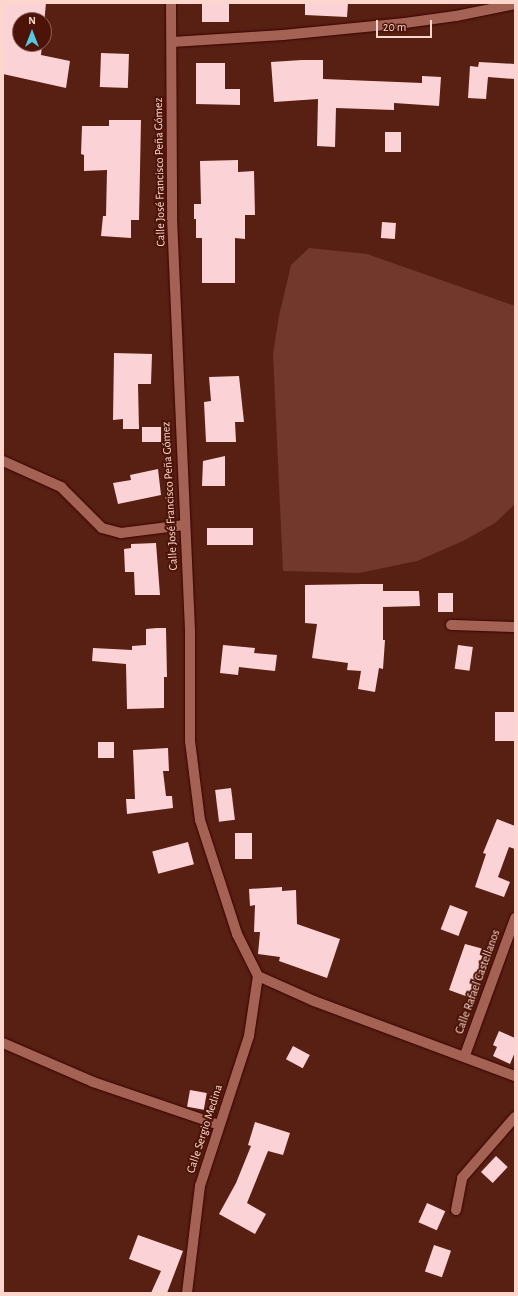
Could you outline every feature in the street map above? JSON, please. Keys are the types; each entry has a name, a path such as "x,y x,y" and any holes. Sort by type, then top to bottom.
{"street":[{"name":"Calle José Francisco Peña Gómez","path":"171,3 172,218 184,525 190,632 190,741 200,820 237,934 258,976"},
{"path":"172,42 283,35 405,23 515,4"},
{"path":"3,461 61,487 102,528 122,533 184,525"},
{"path":"451,625 515,626"},
{"name":"Calle Rafael Castellanos","path":"465,1055 515,918"},
{"path":"258,976 314,1001 465,1055 515,1076"},
{"name":"Calle Sergio Medina","path":"187,1293 200,1186 249,1036 258,976"},
{"path":"3,1044 93,1082 219,1125"},
{"path":"456,1210 462,1178 515,1117"}],"shaded area":[{"path":"309,248 367,254 515,306 515,504 495,523 463,541 417,561 359,573 283,571 273,354 279,316 291,265"}],"building":[{"path":"3,3 46,3 45,12 12,12 12,52 41,52 41,55 70,61 66,88 3,74"},
{"path":"202,3 229,3 229,22 202,22"},
{"path":"305,3 348,3 347,17 305,15"},
{"path":"101,53 129,54 128,88 100,87"},
{"path":"323,60 323,79 422,83 422,76 441,77 439,106 394,103 394,110 336,108 335,147 317,146 318,99 274,102 271,62"},
{"path":"479,62 515,64 515,79 488,77 486,99 468,98 470,66 478,67"},
{"path":"196,63 225,63 225,89 240,89 240,105 196,104"},
{"path":"109,120 141,120 139,220 131,220 131,238 101,236 103,216 106,216 107,170 84,171 84,155 81,154 82,126 109,126"},
{"path":"385,132 401,132 401,152 385,152"},
{"path":"238,160 238,172 254,171 255,215 245,215 245,239 235,238 235,283 202,283 202,238 196,238 196,219 194,219 194,204 201,204 200,161"},
{"path":"382,222 396,223 395,239 381,238"},
{"path":"114,353 152,354 151,384 138,384 139,429 123,429 123,419 113,420"},
{"path":"239,376 244,422 235,422 236,442 206,442 204,402 211,401 209,377"},
{"path":"142,427 161,427 161,442 142,442"},
{"path":"225,456 225,486 202,486 203,461"},
{"path":"158,469 161,495 118,504 113,483 131,480 130,475"},
{"path":"207,528 253,528 253,545 207,545"},
{"path":"156,543 160,595 135,595 134,572 125,572 124,549 131,548 131,544"},
{"path":"383,584 383,591 419,591 420,606 383,607 383,640 385,640 383,669 379,668 375,692 358,689 361,671 347,670 348,663 312,658 317,624 305,623 305,585"},
{"path":"438,593 453,593 453,612 438,612"},
{"path":"166,628 167,677 164,677 164,708 127,709 126,664 92,661 93,648 132,650 132,646 146,645 146,629"},
{"path":"223,645 255,648 254,653 277,655 275,671 239,667 238,675 220,673"},
{"path":"458,645 473,647 470,671 455,669"},
{"path":"495,712 515,712 515,741 495,741"},
{"path":"98,742 114,742 114,758 98,758"},
{"path":"168,748 169,771 163,771 166,796 172,796 173,808 127,814 126,799 135,799 133,750"},
{"path":"231,788 235,820 219,822 215,790"},
{"path":"497,819 515,826 515,849 509,847 498,877 510,882 504,897 475,887 486,854 483,853"},
{"path":"235,833 252,833 252,859 235,859"},
{"path":"188,842 194,864 158,874 152,852"},
{"path":"282,887 282,891 296,890 297,924 340,939 327,978 279,961 280,957 258,954 260,932 254,932 255,905 250,906 249,889"},
{"path":"450,905 468,912 458,936 441,929"},
{"path":"465,944 491,951 486,968 483,967 471,998 449,990"},
{"path":"499,1031 515,1038 515,1052 510,1064 493,1056 497,1047 493,1045"},
{"path":"293,1046 310,1055 303,1068 286,1059"},
{"path":"190,1090 207,1093 204,1110 187,1107"},
{"path":"255,1122 290,1133 283,1155 268,1151 247,1203 266,1214 255,1234 219,1214 236,1183 251,1146 248,1145"},
{"path":"496,1156 508,1167 493,1183 481,1172"},
{"path":"427,1203 445,1211 437,1230 418,1222"},
{"path":"138,1235 183,1251 167,1293 151,1293 161,1271 129,1259"},
{"path":"434,1245 451,1251 442,1277 425,1271"}]}
